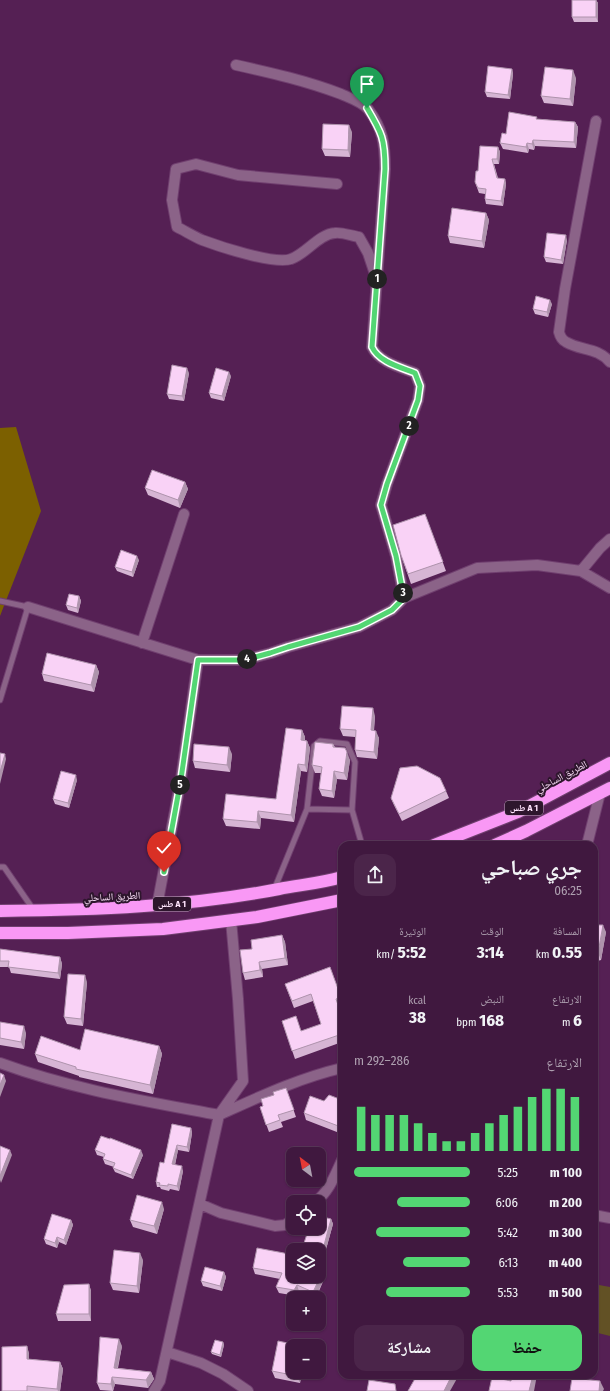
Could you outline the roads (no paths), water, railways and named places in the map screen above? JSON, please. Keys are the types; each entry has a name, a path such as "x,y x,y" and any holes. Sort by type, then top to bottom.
{"highway":[{"name":"الطريق الساحلي","path":"444,841 518,812 610,764"},
{"name":"طس A 1","path":"504,841 605,791"},
{"name":"الطريق الساحلي","path":"0,911 157,906 252,894 338,878"},
{"name":"طس A 1","path":"0,933 68,933 163,929 257,917 338,901"}],"street":[{"path":"236,65 315,84 354,99 367,108 380,130 385,147 383,198 372,347 380,358 415,373 420,386 418,400 387,484 381,505 396,556 404,598"},
{"path":"596,121 565,289 559,332 561,337 566,342 598,352 610,362"},
{"path":"337,184 238,175 196,164 176,169 172,200 177,227 207,242 234,251 268,259 290,260 308,249 323,237 335,233 359,237 368,253 376,279"},
{"path":"142,643 184,514"},
{"path":"581,571 600,548 610,539"},
{"path":"28,607 198,660 244,660 359,627 392,610 404,598 477,568 537,565 581,571 610,588"},
{"path":"157,906 181,779 198,660"},
{"path":"588,841 605,791"},
{"path":"154,1391 160,1382 219,1115 243,1081 239,1007 231,920"},
{"path":"0,1063 27,1073 98,1092 219,1115 279,1088 320,1073 338,1069"},
{"path":"323,1195 338,1168"},
{"path":"200,1204 221,1213 275,1226 286,1224"},
{"path":"598,1216 610,1218"},
{"path":"167,1352 201,1363 223,1374 248,1391"}],"lane":[{"path":"0,601 28,607 0,700"},
{"path":"273,890 307,809 314,746 320,741 347,744 355,762 352,810 361,841"},
{"path":"307,809 352,810"},
{"path":"0,867 4,867 34,911"}]}
